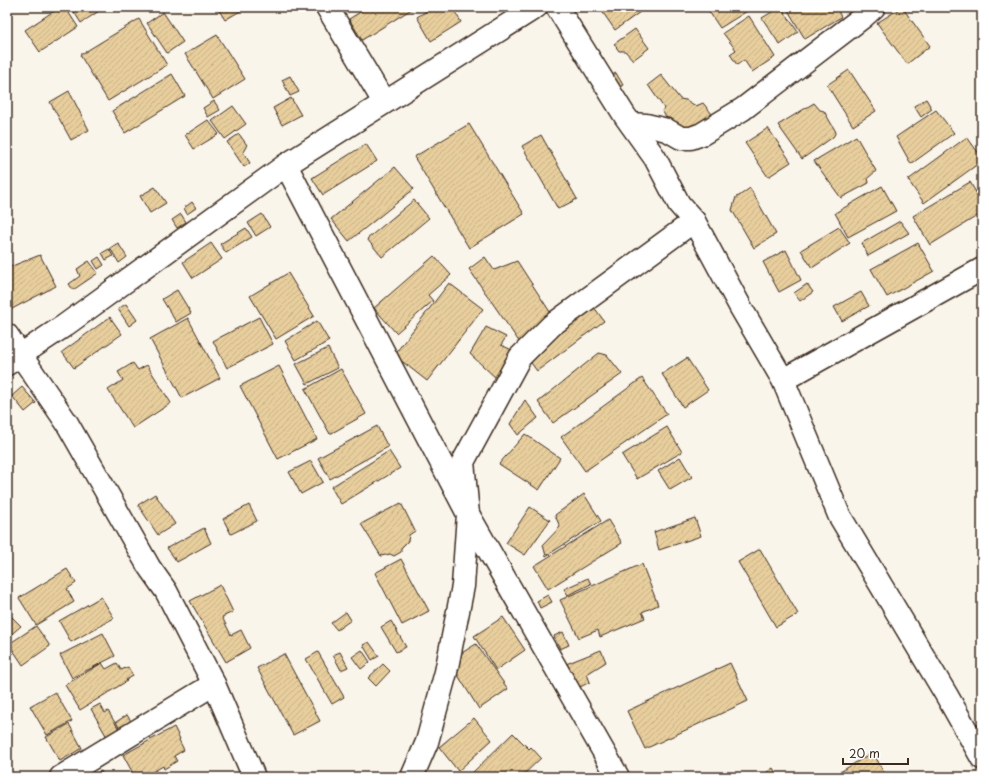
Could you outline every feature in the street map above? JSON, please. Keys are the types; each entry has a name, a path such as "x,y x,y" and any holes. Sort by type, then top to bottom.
{"street":[{"path":"327,7 384,102"},
{"path":"14,359 64,326 286,165 536,7"},
{"path":"557,7 631,124 655,158 679,204 694,221 741,308 783,380 839,515 947,696 982,758"},
{"path":"631,124 646,125 667,130 681,138 691,138 702,134 743,109 874,7"},
{"path":"286,165 468,514 618,777"},
{"path":"412,777 427,742 446,672 463,586 468,514 463,462 520,357 552,325 694,221"},
{"path":"783,380 982,268"},
{"path":"7,335 14,359 67,423 149,567 166,591 214,684 254,777"},
{"path":"60,777 214,684"}],"building":[{"path":"60,7 65,7 78,27 40,52 25,30"},
{"path":"71,7 105,7 81,23"},
{"path":"217,7 247,7 225,20"},
{"path":"368,7 415,7 362,40 349,19"},
{"path":"433,7 452,7 461,22 431,41 417,17"},
{"path":"599,7 647,7 615,30"},
{"path":"706,7 751,7 752,8 720,28"},
{"path":"780,7 798,32 780,45 762,18"},
{"path":"786,7 836,7 841,17 805,39"},
{"path":"902,7 930,46 907,64 877,23"},
{"path":"163,12 183,42 167,53 147,23"},
{"path":"749,16 775,57 752,72 744,60 737,65 730,54 736,50 723,33"},
{"path":"139,19 167,65 108,101 80,55"},
{"path":"635,29 649,48 633,60 625,51 619,51 614,44"},
{"path":"217,35 245,79 213,99 185,54"},
{"path":"849,70 876,111 853,126 827,85"},
{"path":"616,73 623,85 615,90 608,77"},
{"path":"172,74 185,96 125,133 112,111"},
{"path":"661,75 680,99 686,100 696,106 703,103 712,114 685,134 673,127 662,111 664,108 648,85"},
{"path":"290,76 299,92 290,96 282,80"},
{"path":"69,91 89,130 71,140 50,102"},
{"path":"291,98 301,115 282,125 273,108"},
{"path":"926,99 932,109 921,117 914,106"},
{"path":"214,101 220,110 208,117 203,108"},
{"path":"814,103 820,110 824,111 836,132 833,137 802,159 778,125"},
{"path":"233,106 246,124 225,139 212,121"},
{"path":"936,110 954,133 911,164 896,137"},
{"path":"208,120 219,134 194,149 185,135"},
{"path":"469,124 524,214 469,248 414,157"},
{"path":"768,128 791,162 768,177 745,143"},
{"path":"239,134 247,145 243,152 250,163 244,167 227,142"},
{"path":"541,135 577,199 558,209 522,146"},
{"path":"856,136 876,171 868,178 869,183 841,198 814,161"},
{"path":"967,137 982,158 982,161 924,203 908,180"},
{"path":"366,144 377,161 323,195 312,178"},
{"path":"395,167 414,189 349,241 331,219"},
{"path":"970,182 982,203 982,213 930,245 913,216"},
{"path":"882,186 896,211 848,237 835,213"},
{"path":"155,187 166,203 150,213 140,196"},
{"path":"750,188 776,234 754,248 732,210 736,197"},
{"path":"414,200 429,218 382,257 367,239"},
{"path":"192,202 196,208 187,214 184,208"},
{"path":"181,214 186,222 177,228 172,220"},
{"path":"262,214 270,227 256,236 248,223"},
{"path":"900,221 909,233 868,256 862,243"},
{"path":"839,227 850,243 812,268 801,250"},
{"path":"246,228 252,237 226,253 220,244"},
{"path":"118,243 127,257 119,263 110,248"},
{"path":"211,243 222,259 193,278 183,262"},
{"path":"918,243 934,271 887,297 871,269"},
{"path":"109,249 113,256 106,260 102,253"},
{"path":"786,250 801,280 779,292 763,262"},
{"path":"40,255 56,286 10,310 7,303 7,268"},
{"path":"434,256 451,275 428,295 433,301 396,333 374,308"},
{"path":"99,257 104,265 98,269 93,261"},
{"path":"485,257 494,270 517,261 552,315 534,327 538,330 520,343 469,269"},
{"path":"89,261 98,273 73,290 69,284 80,276 77,269"},
{"path":"288,273 314,316 276,339 250,296"},
{"path":"449,283 483,309 427,381 394,355"},
{"path":"807,284 813,292 800,301 794,293"},
{"path":"177,290 191,313 176,322 162,299"},
{"path":"861,292 869,306 842,321 834,307"},
{"path":"126,304 137,320 129,326 118,309"},
{"path":"594,307 604,321 537,371 526,356"},
{"path":"110,317 122,334 74,368 62,352"},
{"path":"259,317 273,344 227,368 213,341"},
{"path":"188,318 220,378 182,398 150,339"},
{"path":"317,321 329,341 296,360 285,341"},
{"path":"486,327 506,337 501,345 512,350 497,379 470,354"},
{"path":"328,348 338,368 307,384 296,364"},
{"path":"599,353 607,355 622,374 553,423 538,402"},
{"path":"687,358 708,390 683,407 662,374"},
{"path":"133,363 138,370 147,365 171,403 133,428 108,390 123,380 118,372"},
{"path":"279,366 317,439 278,459 240,386"},
{"path":"341,369 366,414 330,434 305,389"},
{"path":"642,378 667,414 585,471 561,437"},
{"path":"22,387 36,403 25,412 12,396"},
{"path":"525,400 538,418 518,435 510,424"},
{"path":"377,426 388,447 330,479 318,458"},
{"path":"667,427 682,452 637,479 622,455"},
{"path":"525,434 560,458 539,490 499,464"},
{"path":"389,451 400,468 341,504 331,487"},
{"path":"680,457 692,477 670,490 658,471"},
{"path":"311,461 323,482 301,494 289,472"},
{"path":"155,494 175,524 158,535 138,505"},
{"path":"584,494 601,521 546,556 543,545 560,527 555,515"},
{"path":"401,503 415,531 409,535 408,541 401,548 401,552 394,556 390,554 381,556 361,524"},
{"path":"249,505 257,521 231,534 223,519"},
{"path":"530,507 550,520 525,555 506,543"},
{"path":"7,515 11,522 7,524"},
{"path":"695,518 701,536 659,550 654,532"},
{"path":"608,520 622,543 548,589 534,566"},
{"path":"204,528 211,543 177,562 167,548"},
{"path":"760,549 798,614 776,627 738,562"},
{"path":"401,559 429,611 402,625 375,573"},
{"path":"642,564 658,605 642,612 645,618 600,637 598,630 579,638 560,600"},
{"path":"67,569 76,583 67,589 74,602 36,625 19,598"},
{"path":"588,578 591,584 568,595 564,589"},
{"path":"220,585 233,612 222,617 231,635 241,630 250,648 226,662 190,601"},
{"path":"548,595 552,602 540,608 537,601"},
{"path":"101,597 114,618 71,642 59,621"},
{"path":"346,612 351,620 337,630 331,623"},
{"path":"12,617 21,626 7,638 7,621"},
{"path":"503,617 525,650 496,670 474,636"},
{"path":"391,621 406,647 396,652 381,627"},
{"path":"36,626 50,646 23,665 9,644"},
{"path":"563,632 569,645 560,649 554,636"},
{"path":"103,633 115,656 72,678 60,655"},
{"path":"369,642 379,656 372,660 363,645"},
{"path":"476,644 508,689 479,709 449,661"},
{"path":"362,650 370,662 361,669 352,657"},
{"path":"601,650 606,662 587,674 590,682 578,688 566,664"},
{"path":"318,652 344,697 332,704 306,659"},
{"path":"340,652 348,667 341,670 333,655"},
{"path":"284,654 320,721 293,735 257,668"},
{"path":"102,663 106,669 117,663 121,670 128,667 133,676 80,710 65,685"},
{"path":"730,663 748,701 645,749 627,711"},
{"path":"383,664 390,671 376,686 368,678"},
{"path":"55,692 72,721 47,735 30,706"},
{"path":"100,704 105,713 108,711 120,731 108,739 91,709"},
{"path":"127,715 136,729 124,736 116,722"},
{"path":"474,718 492,740 458,771 439,747"},
{"path":"69,724 82,748 60,761 46,737"},
{"path":"174,727 184,750 174,756 177,761 164,769 163,766 144,777 135,777 123,755"},
{"path":"513,733 529,749 531,747 541,758 521,777 468,777"},
{"path":"873,752 884,773 877,777 832,777"},
{"path":"773,768 778,777 760,777"},
{"path":"101,771 104,777 89,777"}]}
